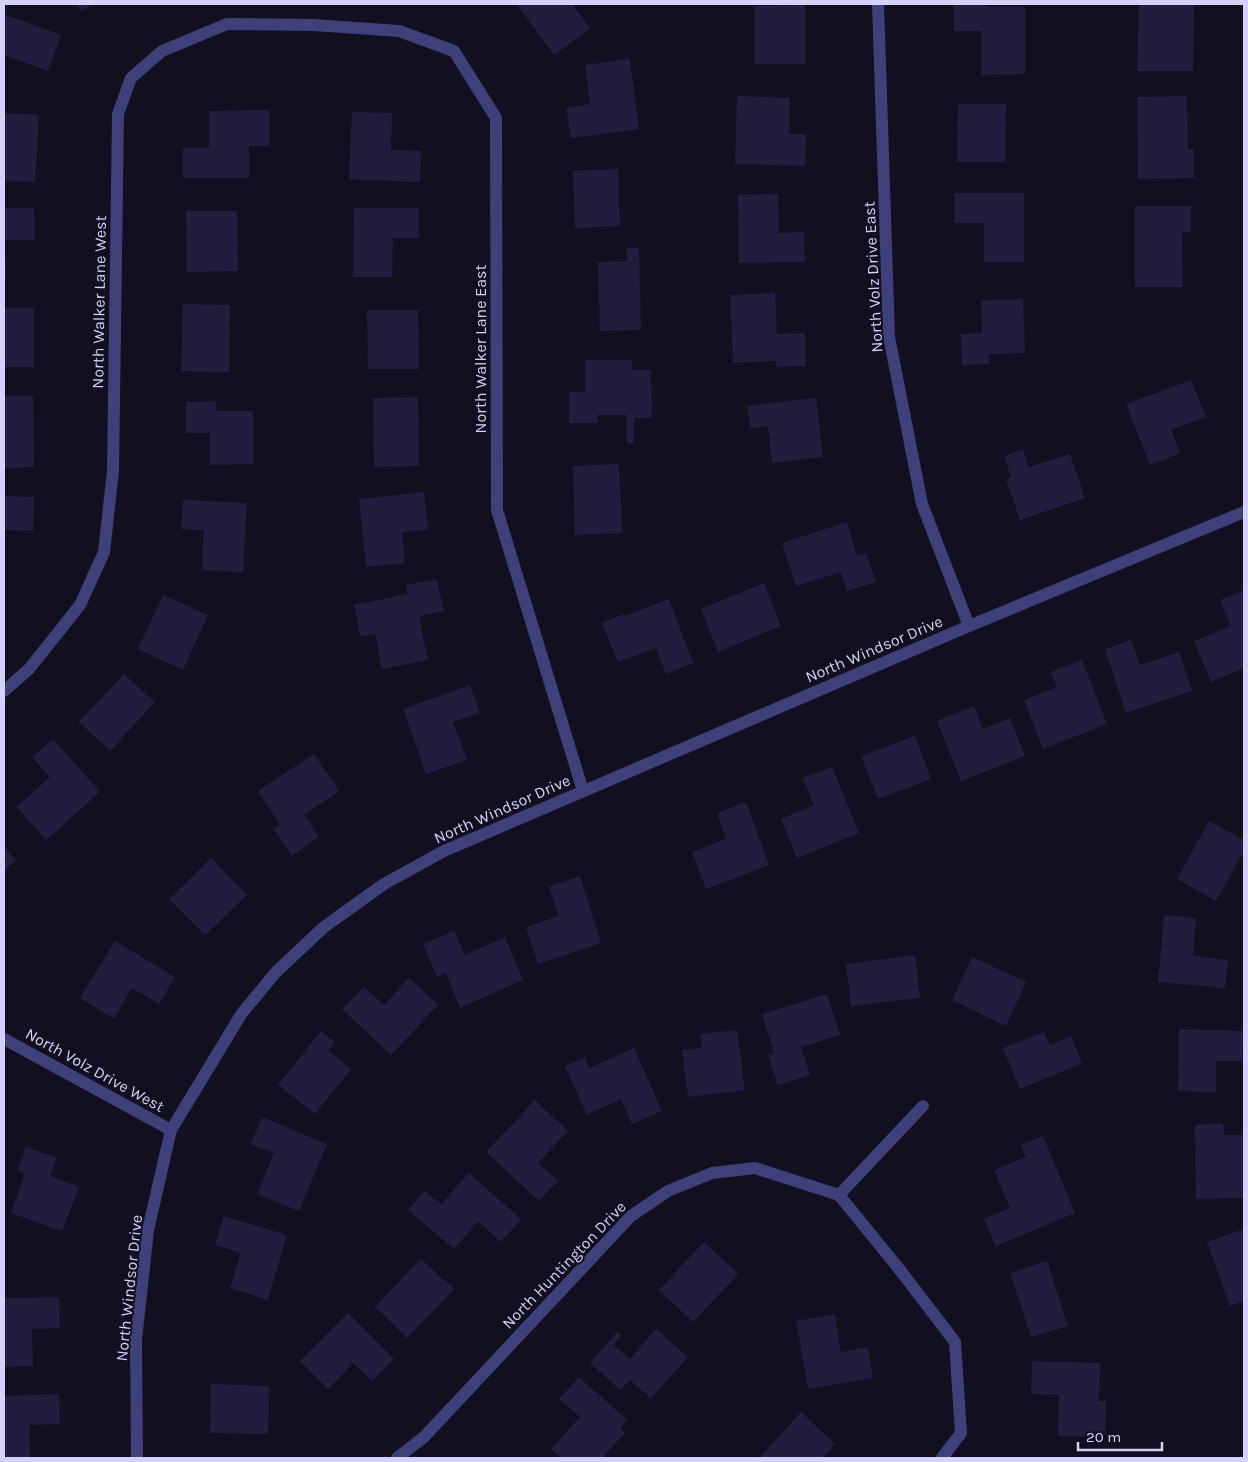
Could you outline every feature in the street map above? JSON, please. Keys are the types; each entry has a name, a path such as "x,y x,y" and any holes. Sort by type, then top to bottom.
{"street":[{"name":"North Volz Drive East","path":"878,4 889,336 922,504 969,626"},
{"name":"North Walker Lane West","path":"4,691 29,669 80,605 104,552 113,471 118,114 131,78 162,50 227,24 314,24"},
{"name":"North Walker Lane East","path":"314,24 399,30 454,52 496,118 497,510 583,791"},
{"name":"North Windsor Drive","path":"137,1458 136,1340 148,1230 171,1130 242,1013 276,972 324,927 384,884 444,851 969,626 1244,512"},
{"name":"North Volz Drive West","path":"4,1039 171,1130"},
{"path":"923,1106 840,1195 955,1342 961,1433 942,1458"},
{"name":"North Huntington Drive","path":"397,1458 424,1437 631,1216 668,1191 712,1173 755,1168 840,1195"}],"building":[{"path":"76,4 93,4 82,11"},
{"path":"521,4 572,4 590,28 554,55 518,6"},
{"path":"954,4 986,4 986,7 1025,7 1025,74 981,75 981,31 954,31"},
{"path":"1139,4 1194,4 1193,71 1137,71"},
{"path":"805,5 805,64 755,64 755,6"},
{"path":"4,14 61,35 48,71 4,55"},
{"path":"630,59 639,129 571,138 566,108 590,104 585,65"},
{"path":"737,96 790,98 789,134 806,134 805,166 735,164"},
{"path":"1187,96 1188,149 1194,149 1194,178 1138,179 1137,97"},
{"path":"958,104 1006,104 1005,162 957,162"},
{"path":"269,110 269,146 249,146 249,178 183,178 183,148 209,148 209,111"},
{"path":"352,112 392,113 391,150 421,151 420,182 349,179"},
{"path":"4,113 39,115 35,182 4,181"},
{"path":"618,169 620,226 575,228 573,171"},
{"path":"955,193 1024,193 1024,262 984,262 984,223 955,223"},
{"path":"778,194 779,233 804,232 805,262 739,263 738,195"},
{"path":"1135,206 1191,206 1191,232 1182,232 1183,287 1135,287"},
{"path":"4,208 34,208 35,240 4,240"},
{"path":"354,208 419,208 419,238 393,238 392,277 353,277"},
{"path":"186,211 237,211 238,271 187,272"},
{"path":"5,246 6,278 4,278"},
{"path":"627,248 639,248 641,330 600,331 598,262 627,261"},
{"path":"775,293 777,334 805,333 806,366 776,367 776,361 733,363 730,295"},
{"path":"1023,299 1025,353 989,354 989,364 962,365 961,334 982,333 981,301"},
{"path":"183,304 230,305 229,372 181,371"},
{"path":"4,308 34,308 34,367 4,367"},
{"path":"367,310 418,310 419,369 368,369"},
{"path":"585,360 632,360 632,370 651,370 652,418 634,418 634,443 627,443 627,415 597,415 597,423 569,423 569,392 585,392"},
{"path":"1191,380 1206,417 1171,430 1180,453 1150,465 1126,404"},
{"path":"4,396 33,396 34,467 4,468"},
{"path":"418,397 419,466 374,467 373,398"},
{"path":"816,398 823,457 772,463 768,426 750,428 747,406"},
{"path":"216,401 217,411 253,411 253,464 210,465 210,433 186,433 186,402"},
{"path":"1023,449 1029,467 1070,454 1085,498 1020,520 1006,479 1011,477 1004,456"},
{"path":"619,464 622,533 575,535 573,466"},
{"path":"424,492 428,530 402,532 405,563 366,567 359,499"},
{"path":"4,496 34,497 33,531 4,530"},
{"path":"183,500 247,503 243,572 202,570 204,530 181,529"},
{"path":"847,522 857,556 866,553 876,582 847,591 841,572 796,586 782,543"},
{"path":"437,579 444,611 419,616 428,660 382,669 375,634 360,636 354,605 408,594 406,585"},
{"path":"764,583 781,626 718,652 701,609"},
{"path":"1244,590 1244,668 1211,682 1194,641 1231,626 1220,600"},
{"path":"163,595 208,615 183,670 138,649"},
{"path":"669,599 693,663 666,674 656,648 618,662 602,623"},
{"path":"1131,640 1140,665 1179,652 1192,691 1126,713 1105,649"},
{"path":"1082,660 1107,724 1043,749 1024,700 1057,687 1051,672"},
{"path":"124,674 155,702 110,751 79,722"},
{"path":"470,685 480,713 453,722 467,760 426,774 403,709"},
{"path":"974,706 983,729 1010,718 1025,756 961,781 937,721"},
{"path":"915,736 931,779 878,799 861,756"},
{"path":"53,739 100,792 46,840 17,807 50,777 32,757"},
{"path":"314,754 339,791 304,815 319,837 292,856 274,829 280,825 258,791"},
{"path":"832,767 859,833 797,858 781,819 814,805 803,778"},
{"path":"746,802 769,865 706,889 692,852 726,839 717,813"},
{"path":"1209,821 1244,840 1244,851 1216,901 1177,879"},
{"path":"4,847 16,860 4,871"},
{"path":"211,858 247,895 205,935 169,899"},
{"path":"580,876 601,943 538,964 526,927 559,916 549,887"},
{"path":"1164,915 1196,918 1193,956 1228,960 1225,988 1158,982"},
{"path":"454,931 465,955 505,937 523,980 460,1008 446,973 437,977 423,944"},
{"path":"115,941 175,977 159,1004 132,988 114,1019 80,998"},
{"path":"915,955 920,998 851,1006 846,964"},
{"path":"972,957 1026,982 1006,1026 952,1000"},
{"path":"409,978 438,1005 391,1055 342,1009 364,987 384,1005"},
{"path":"827,994 840,1035 801,1047 810,1075 778,1085 768,1055 774,1053 762,1014"},
{"path":"1179,1029 1243,1031 1242,1061 1216,1061 1216,1092 1178,1091"},
{"path":"737,1030 745,1090 688,1097 682,1050 702,1048 700,1034"},
{"path":"321,1031 335,1042 328,1051 351,1069 315,1114 278,1085"},
{"path":"1044,1032 1050,1045 1071,1036 1082,1063 1020,1089 1003,1048"},
{"path":"634,1048 662,1111 632,1124 621,1099 587,1115 565,1066 585,1057 589,1068"},
{"path":"535,1100 568,1131 538,1163 558,1181 539,1201 486,1152"},
{"path":"262,1117 327,1144 299,1211 257,1194 274,1153 251,1144"},
{"path":"1223,1124 1224,1135 1244,1135 1244,1198 1196,1199 1195,1125"},
{"path":"1043,1136 1075,1213 996,1246 984,1219 1010,1208 994,1170 1026,1157 1021,1145"},
{"path":"26,1147 57,1158 50,1176 79,1187 62,1231 11,1213 25,1174 18,1171"},
{"path":"469,1173 521,1219 501,1242 478,1221 454,1249 408,1210 425,1191 441,1204"},
{"path":"224,1216 287,1235 268,1300 230,1288 241,1253 215,1245"},
{"path":"1244,1229 1244,1301 1230,1306 1207,1242"},
{"path":"704,1242 738,1274 693,1322 659,1290"},
{"path":"421,1259 454,1289 407,1338 375,1307"},
{"path":"1047,1261 1068,1326 1031,1337 1010,1273"},
{"path":"59,1297 60,1328 32,1329 33,1366 4,1367 4,1298"},
{"path":"348,1313 394,1359 372,1381 353,1363 328,1389 300,1361"},
{"path":"835,1314 841,1352 868,1347 873,1378 808,1389 796,1321"},
{"path":"656,1329 688,1357 651,1398 630,1380 620,1390 590,1363 617,1332 621,1336 613,1345 630,1359"},
{"path":"1032,1361 1100,1363 1099,1401 1106,1401 1105,1437 1058,1436 1059,1395 1031,1394"},
{"path":"579,1377 627,1420 620,1428 625,1433 602,1458 561,1458 551,1449 580,1417 559,1399"},
{"path":"211,1384 269,1386 268,1434 210,1433"},
{"path":"59,1394 60,1424 29,1425 30,1458 4,1458 4,1396"},
{"path":"801,1412 835,1444 822,1458 763,1458 761,1456"}]}
